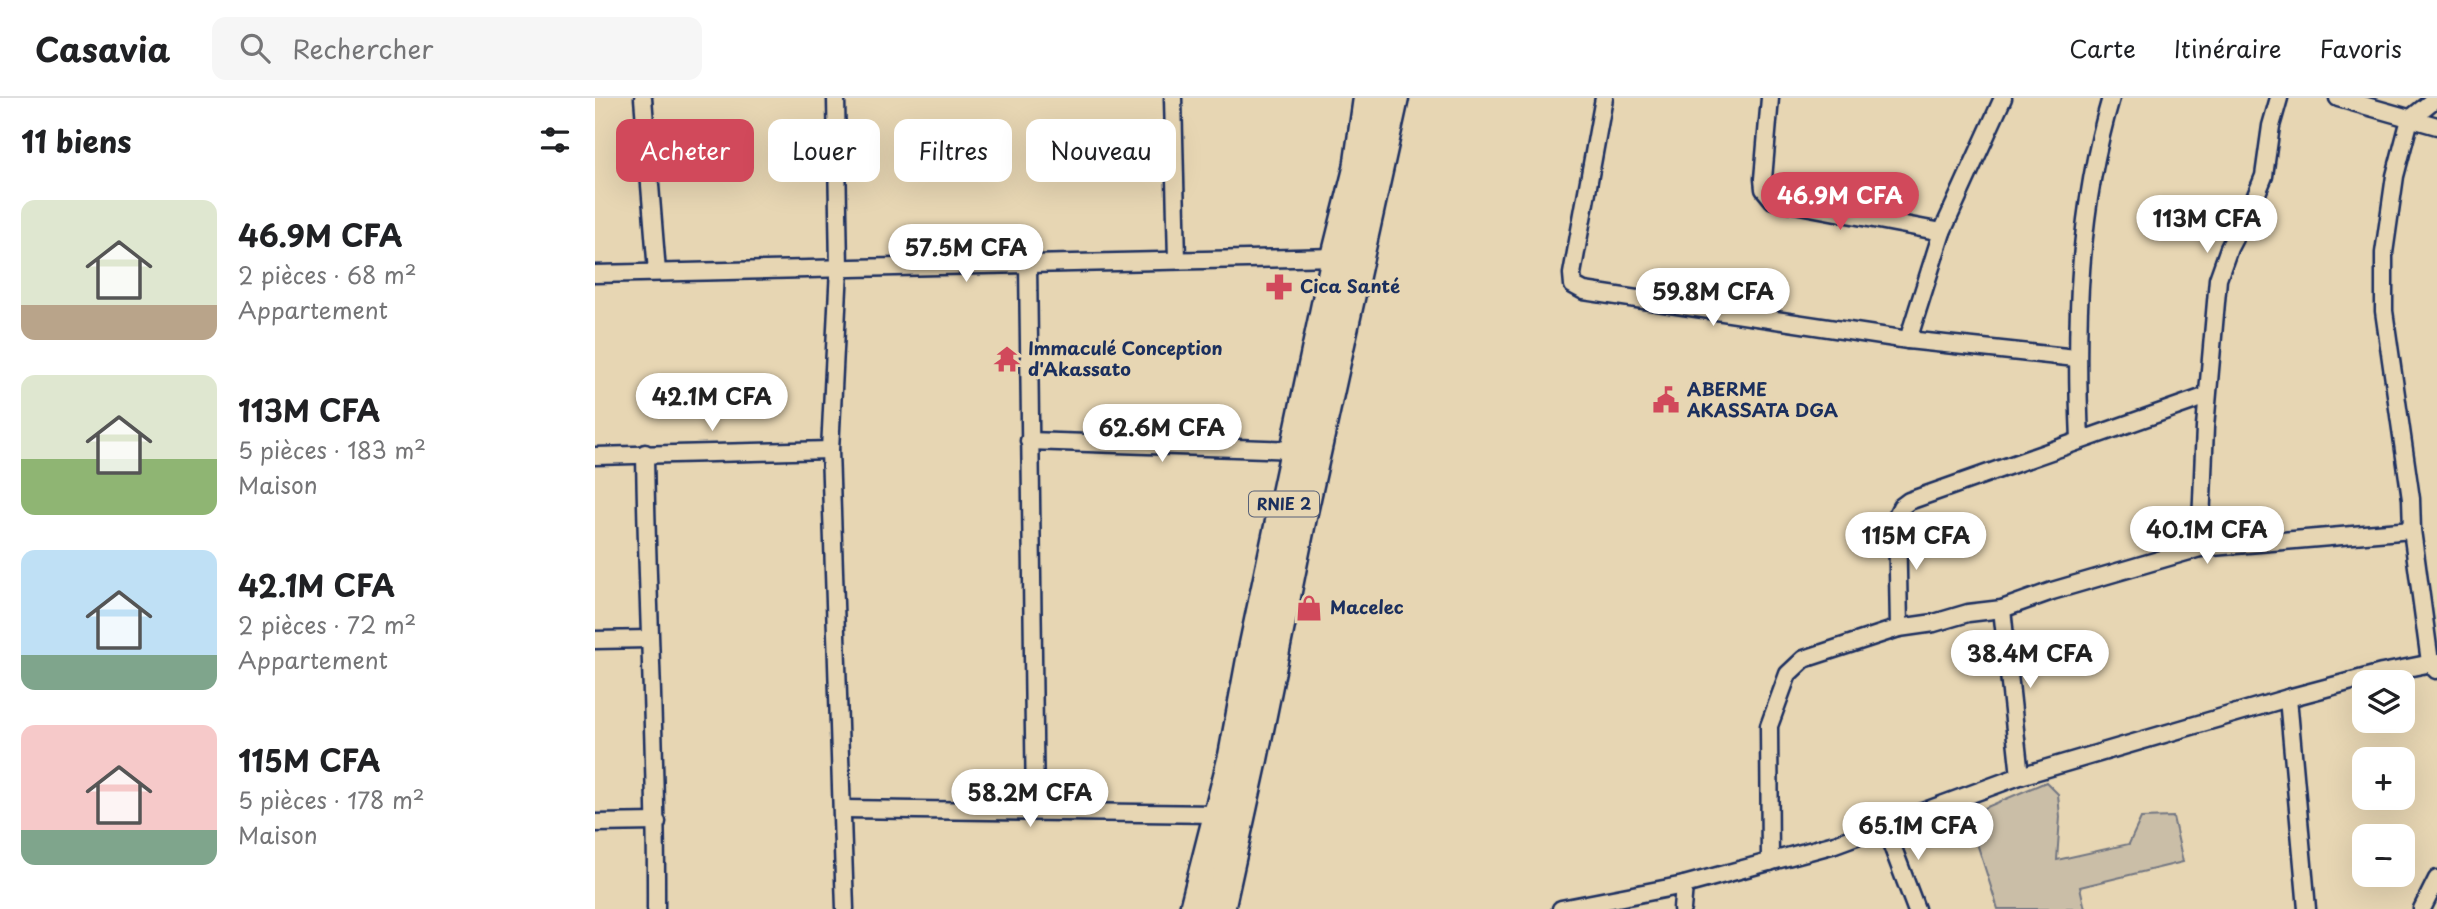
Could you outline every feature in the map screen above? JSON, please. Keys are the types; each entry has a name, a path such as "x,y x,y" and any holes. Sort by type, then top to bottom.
{"highway":[{"name":"RNIE 2","path":"1194,909 1233,756 1336,257 1358,169 1368,98"},
{"name":"RNIE 2","path":"1220,909 1254,759 1311,473 1394,98"}],"street":[{"path":"643,98 656,272"},
{"path":"836,98 839,268 830,450 845,909"},
{"path":"1173,98 1177,260"},
{"path":"1604,98 1572,274 1573,285 1584,291 1908,340 2076,358"},
{"path":"1770,98 1763,178 1764,189 1773,200 1942,232"},
{"path":"1908,340 1942,232 2003,98"},
{"path":"2080,440 2076,358 2083,235 2098,141 2111,98"},
{"path":"2200,548 2207,396 2218,279 2229,248 2264,176 2271,126 2280,98"},
{"path":"2338,98 2437,126"},
{"path":"1561,909 1684,885 1835,844 2021,776 2288,698 2435,665 2412,530 2411,499 2384,311 2384,253 2395,176 2410,119 2436,98"},
{"path":"595,274 1336,257"},
{"path":"1028,264 1035,811"},
{"path":"1899,628 1896,515 1901,507 1909,501 2207,396"},
{"path":"1029,441 1296,450"},
{"path":"595,456 830,450"},
{"path":"645,453 657,822 656,909"},
{"path":"1770,862 1769,726 1788,674 1804,659 1899,628 2002,608 2200,548 2412,530"},
{"path":"2002,608 2021,776"},
{"path":"595,640 649,639"},
{"path":"2288,698 2307,909"},
{"path":"843,809 1217,814"},
{"path":"595,823 657,822"},
{"path":"1885,827 1916,909"},
{"path":"2422,909 2437,879"},
{"path":"1682,909 1684,885"}],"shaded area":[{"path":"2046,782 2058,794 2060,817 2057,860 2129,844 2141,818 2173,817 2183,862 2080,887 2085,909 1998,909 1968,815"}],"place":[{"name":"Cica Santé","path":"1279,287"},
{"name":"Immaculé Conception d'Akassato","path":"1007,359"},
{"name":"ABERME AKASSATA DGA","path":"1666,400"},
{"name":"Macelec","path":"1309,608"}]}
